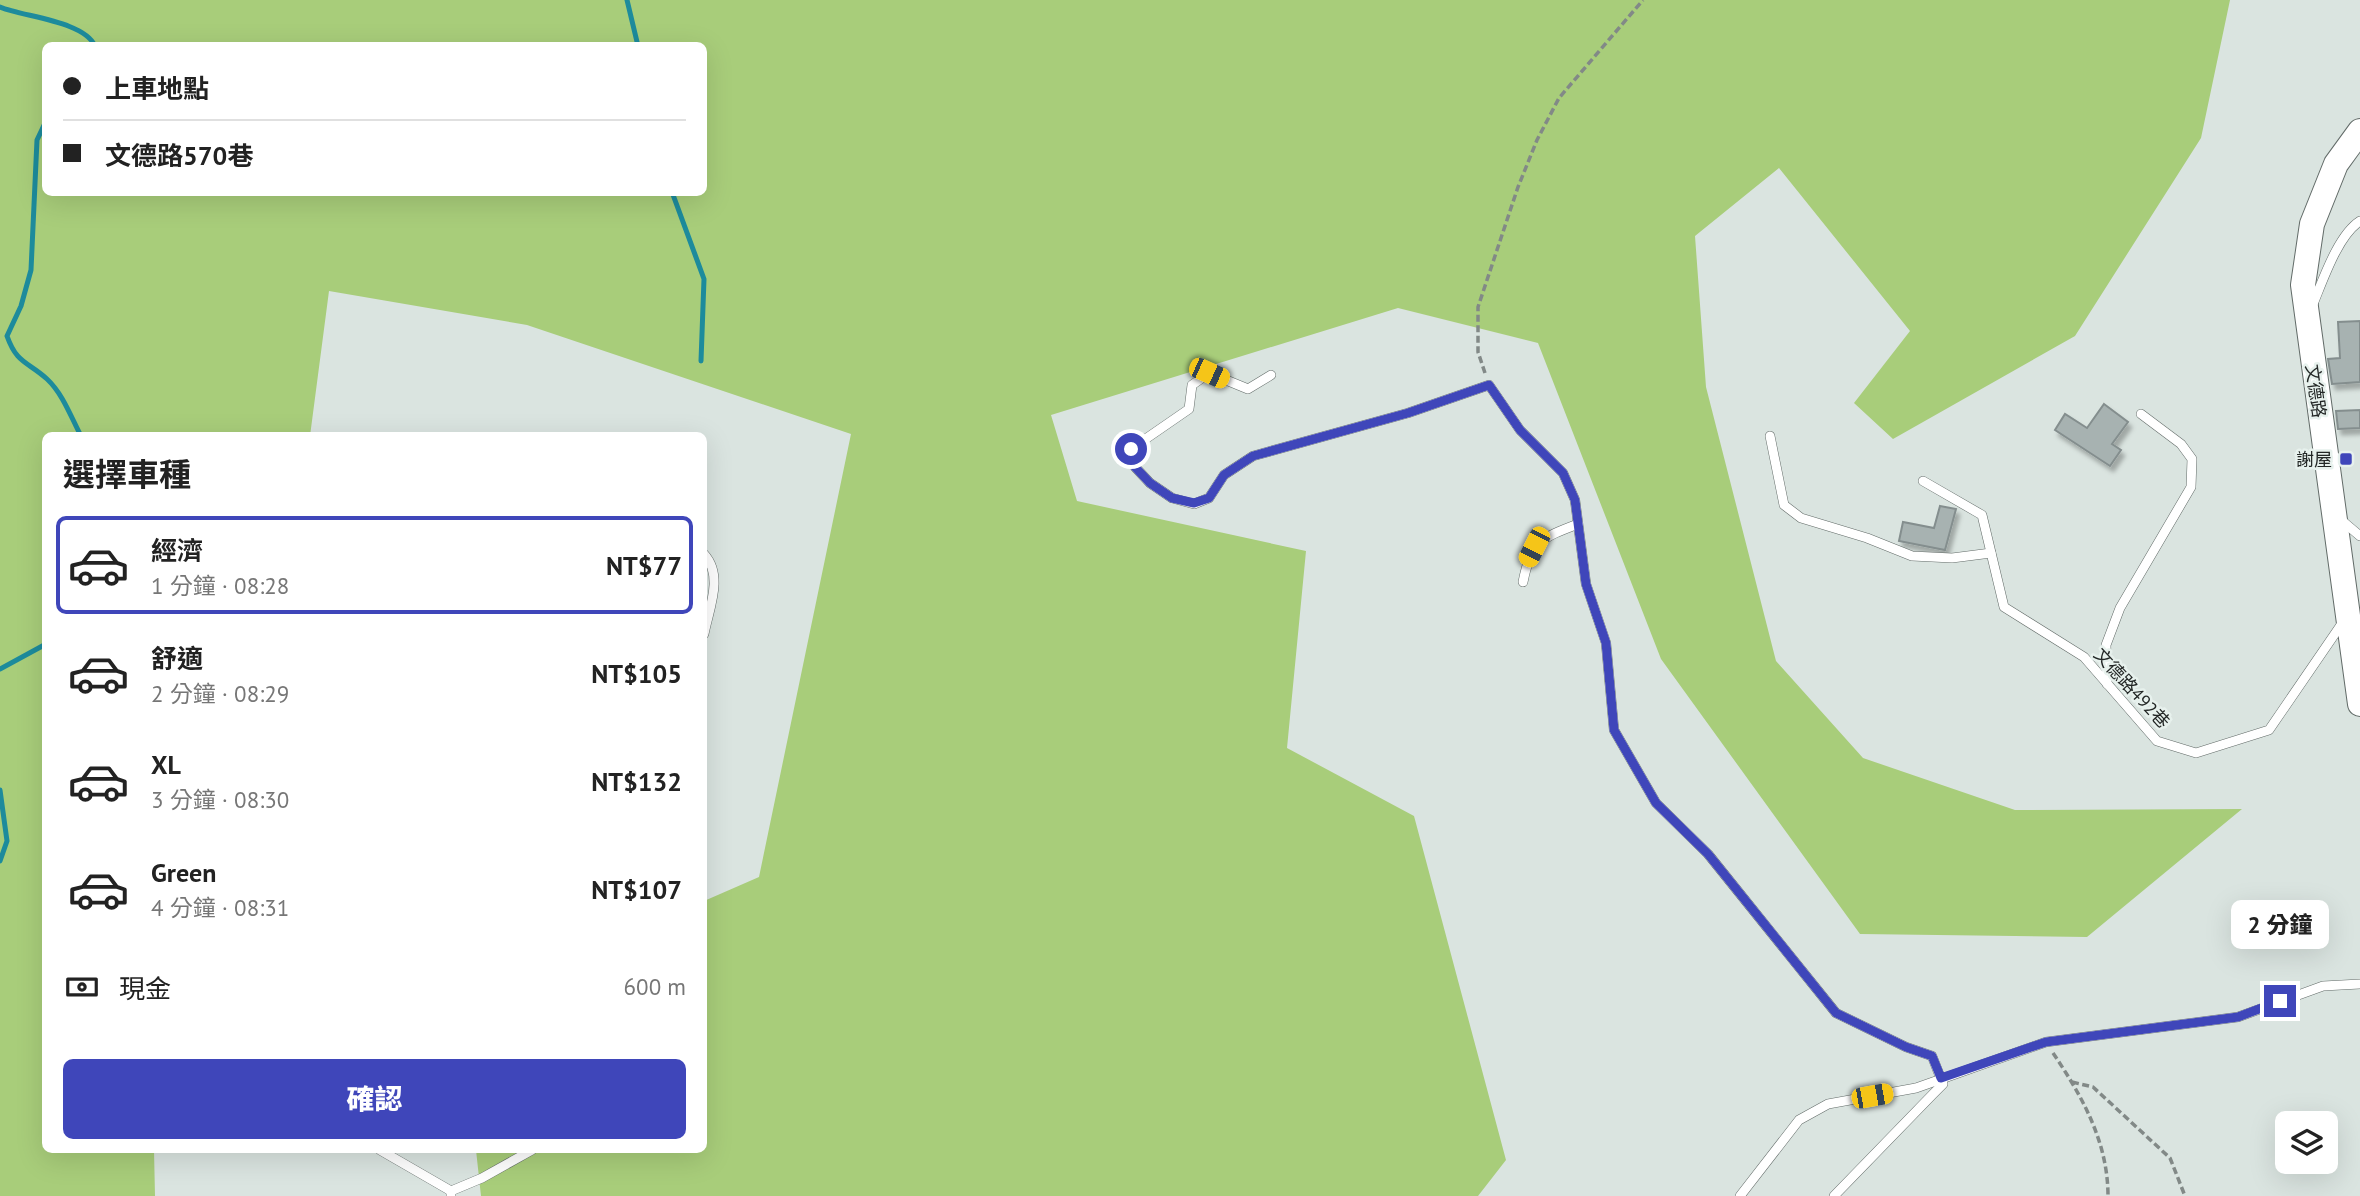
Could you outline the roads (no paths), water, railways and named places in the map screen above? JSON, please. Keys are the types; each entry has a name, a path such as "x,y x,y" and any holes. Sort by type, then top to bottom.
{"main road":[{"name":"文德路","path":"2360,131 2336,164 2312,224 2303,285 2360,704"}],"lane":[{"path":"2307,318 2331,262 2352,226 2360,221"},
{"path":"1271,375 1248,389 1209,373 1192,385 1189,409 1131,449 1135,467 1150,483 1172,498 1194,503 1209,498 1224,475 1253,456 1408,413 1489,385 1520,430 1563,473 1575,500 1586,584 1606,643 1614,730 1656,803 1708,854 1836,1013 1906,1047 1932,1056 1941,1078 1942,1084 1933,1094 1834,1196"},
{"path":"2107,684 2106,645 2120,608 2191,487 2192,459 2181,444 2141,414"},
{"path":"1770,436 1784,505 1801,518 1867,538 1912,556 1952,558 1991,553"},
{"name":"文德路492巷","path":"1923,481 1982,515 2004,607 2084,657 2157,741 2196,753 2269,730 2347,615"},
{"path":"2333,513 2360,536"},
{"path":"1523,582 1534,547 1552,534 1578,524"},
{"path":"707,557 711,562 715,582 707,620"},
{"path":"1740,1196 1799,1121 1828,1104 1916,1088 2046,1042 2238,1017 2323,986 2360,984"},
{"path":"385,1153 451,1193 527,1153"}],"waterway":[{"path":"627,0 637,42"},
{"path":"0,7 66,25 92,42"},
{"path":"42,129 37,140 31,270 21,306 7,336 19,357 47,379 58,392 79,432"},
{"path":"673,196 704,279 701,361"},
{"path":"0,669 42,646"},
{"path":"0,790 7,841 0,861"}],"place":[{"name":"謝屋","path":"2346,459"}]}
